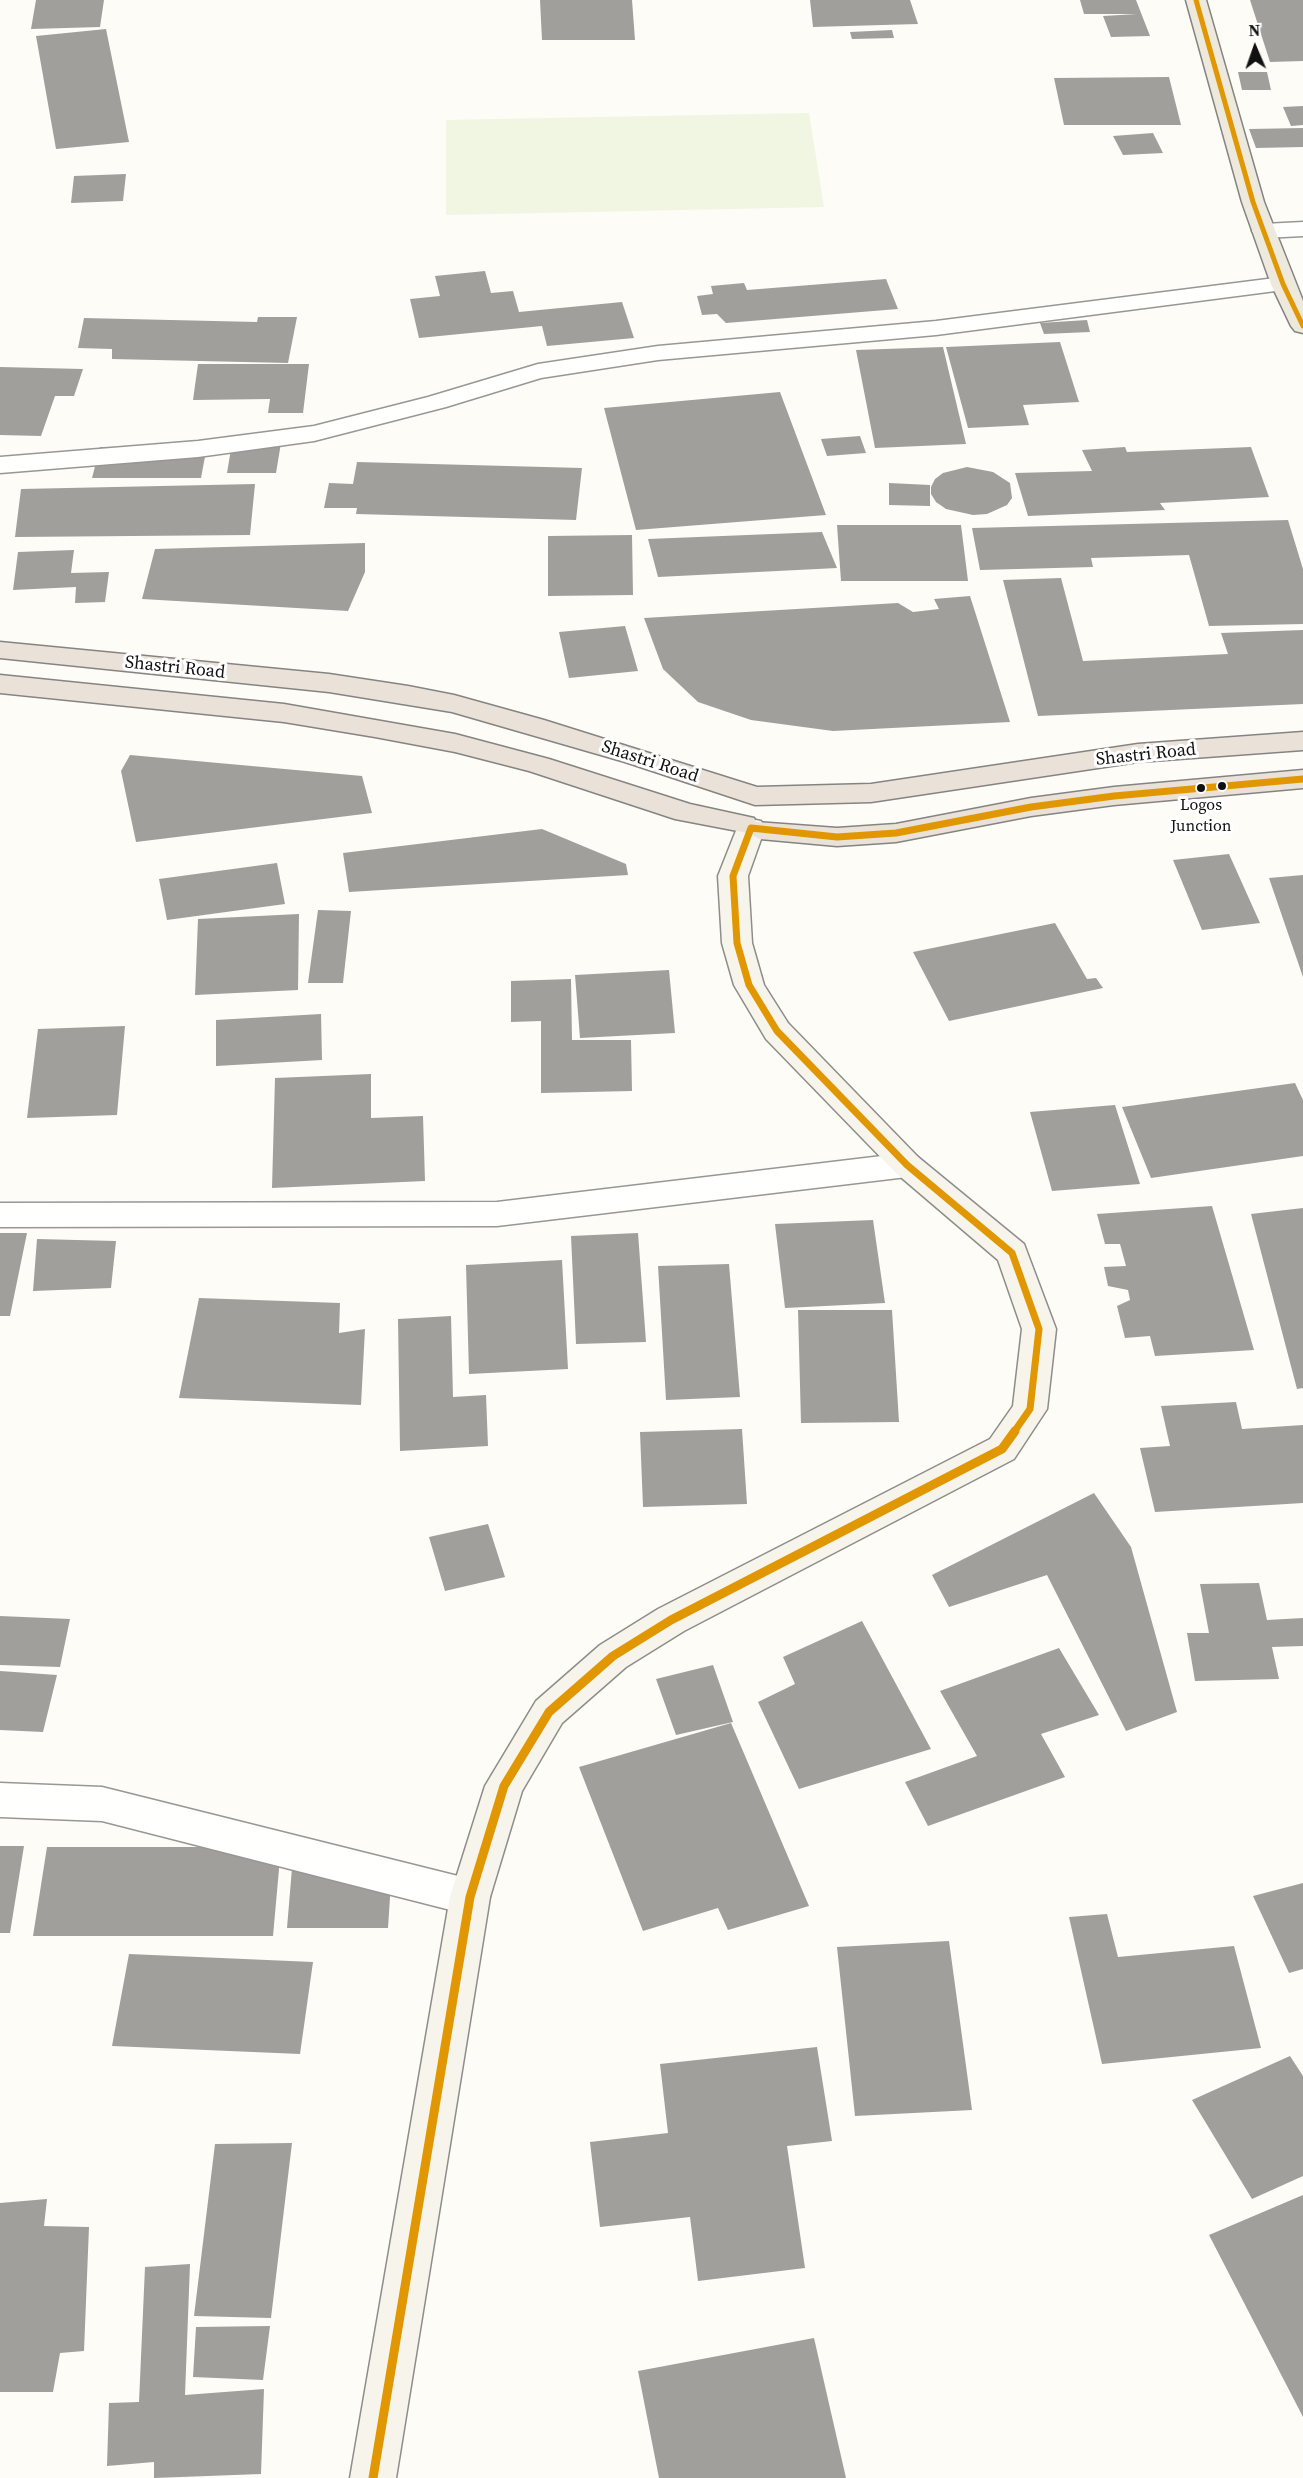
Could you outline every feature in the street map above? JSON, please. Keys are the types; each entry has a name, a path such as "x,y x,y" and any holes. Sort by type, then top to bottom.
{"highway":[{"name":"Shastri Road","path":"0,650 329,683 454,704 635,756 756,815 837,837 896,833 1055,803 1303,778"},
{"name":"Shastri Road","path":"0,684 284,713 375,728 455,743 686,812 756,815 871,793 1138,753 1303,741"}],"main road":[{"path":"1196,0 1264,231 1283,284 1303,326"},
{"path":"373,2478 470,1897 504,1786 549,1712 605,1663 671,1620 1002,1449 1030,1409 1039,1329 1012,1253 907,1165 777,1031 749,985 737,943 733,876 756,815"}],"street":[{"path":"1264,231 1303,229"},
{"path":"0,465 198,448 314,433 437,402 538,371 658,353 936,327 1283,284"},
{"path":"0,1215 497,1214 907,1165"},
{"path":"0,1800 102,1804 470,1897"}],"green space":[{"path":"809,113 824,207 446,215 446,120"}],"building":[{"path":"36,0 104,0 100,27 31,29"},
{"path":"540,0 632,0 635,40 542,40"},
{"path":"810,0 910,0 918,24 813,27"},
{"path":"1080,0 1136,0 1150,36 1111,37 1103,16 1137,14 1084,14"},
{"path":"1250,0 1303,0 1303,61 1270,62"},
{"path":"106,29 129,142 56,149 36,36"},
{"path":"892,30 894,38 852,39 850,32"},
{"path":"1238,72 1267,72 1271,90 1242,90"},
{"path":"1169,77 1181,125 1064,125 1054,78"},
{"path":"1303,106 1303,125 1291,126 1283,107"},
{"path":"1303,128 1303,147 1256,148 1249,129"},
{"path":"1153,133 1163,153 1123,155 1113,136"},
{"path":"126,174 123,201 71,203 74,176"},
{"path":"485,271 491,293 513,291 519,312 622,302 634,338 547,346 542,326 419,338 410,299 440,296 435,276"},
{"path":"886,279 898,309 726,323 717,314 702,315 697,296 713,294 711,286 744,283 747,290"},
{"path":"258,317 297,317 288,363 112,359 112,349 78,348 84,318 257,322"},
{"path":"1087,320 1090,332 1044,334 1040,323"},
{"path":"1060,342 1079,402 1023,405 1029,425 968,428 946,347"},
{"path":"943,347 966,444 875,448 856,350"},
{"path":"198,364 309,364 303,413 268,413 270,399 193,400"},
{"path":"0,367 83,369 74,396 55,396 41,436 0,435"},
{"path":"780,392 826,515 636,530 604,408"},
{"path":"860,436 866,453 827,456 821,439"},
{"path":"232,443 281,443 276,473 227,473"},
{"path":"207,446 201,478 92,478 100,447"},
{"path":"1125,447 1127,452 1251,447 1269,497 1160,503 1165,510 1028,516 1015,473 1092,471 1082,450"},
{"path":"357,462 582,468 576,520 356,514 357,508 324,508 329,483 353,484"},
{"path":"967,467 993,472 1010,483 1012,498 1007,505 987,514 973,515 946,509 936,502 931,494 931,487 935,479 943,473"},
{"path":"889,483 930,485 930,506 889,505"},
{"path":"255,484 250,535 15,537 21,489"},
{"path":"1288,520 1303,569 1303,624 1209,626 1189,555 1091,558 1093,567 980,570 972,528"},
{"path":"837,525 961,525 968,581 841,581"},
{"path":"822,532 837,568 658,577 648,539"},
{"path":"632,535 633,595 548,596 548,536"},
{"path":"365,543 365,572 348,611 142,599 155,549"},
{"path":"74,550 71,573 109,572 105,602 75,603 76,587 13,590 18,552"},
{"path":"1061,578 1083,661 1228,654 1221,633 1303,630 1303,704 1038,716 1003,580"},
{"path":"970,596 1010,722 833,731 751,720 698,702 663,669 644,618 898,603 913,612 939,609 934,599"},
{"path":"625,626 638,671 569,678 559,632"},
{"path":"130,755 362,776 372,813 136,842 121,771"},
{"path":"542,829 626,864 628,875 349,892 343,853"},
{"path":"1229,854 1260,923 1202,930 1173,860"},
{"path":"277,863 285,904 167,920 159,879"},
{"path":"1303,875 1303,977 1269,878"},
{"path":"318,910 351,911 343,983 308,983"},
{"path":"299,914 298,990 195,995 198,919"},
{"path":"1055,923 1087,979 1096,978 1103,988 949,1021 913,952"},
{"path":"669,970 675,1033 580,1038 575,975"},
{"path":"571,979 572,1040 631,1040 632,1091 541,1093 541,1021 511,1022 511,981"},
{"path":"321,1014 322,1060 216,1066 216,1020"},
{"path":"125,1026 117,1115 27,1118 38,1029"},
{"path":"371,1074 371,1118 423,1116 425,1181 272,1188 275,1078"},
{"path":"1295,1083 1303,1100 1303,1156 1151,1178 1122,1107"},
{"path":"1115,1105 1140,1184 1052,1191 1030,1112"},
{"path":"1212,1206 1254,1350 1155,1356 1150,1336 1125,1338 1117,1306 1130,1300 1128,1290 1108,1286 1104,1267 1126,1266 1120,1244 1105,1244 1097,1214"},
{"path":"1303,1208 1303,1388 1297,1389 1251,1214"},
{"path":"873,1220 885,1303 785,1308 775,1224"},
{"path":"0,1233 27,1233 10,1316 0,1316"},
{"path":"638,1233 646,1342 576,1344 571,1236"},
{"path":"37,1239 116,1241 111,1288 33,1291"},
{"path":"562,1260 568,1369 469,1374 466,1265"},
{"path":"729,1264 740,1397 666,1400 658,1266"},
{"path":"199,1298 340,1303 339,1333 365,1329 361,1405 179,1398"},
{"path":"798,1310 892,1310 899,1422 801,1423"},
{"path":"451,1316 453,1397 486,1395 488,1446 400,1451 398,1319"},
{"path":"1236,1402 1242,1429 1303,1425 1303,1503 1155,1512 1140,1448 1170,1446 1161,1406"},
{"path":"742,1429 747,1504 643,1507 640,1432"},
{"path":"1094,1493 1131,1547 1177,1712 1126,1731 1047,1575 949,1607 932,1575"},
{"path":"488,1524 505,1577 445,1591 429,1537"},
{"path":"1259,1583 1267,1620 1303,1618 1303,1646 1272,1647 1279,1679 1195,1681 1187,1633 1209,1633 1200,1584"},
{"path":"0,1616 70,1619 60,1667 0,1665"},
{"path":"862,1621 931,1749 799,1789 758,1702 795,1684 783,1657"},
{"path":"1059,1648 1099,1715 1041,1734 1065,1777 928,1826 905,1782 977,1756 940,1691"},
{"path":"713,1665 733,1722 676,1735 656,1679"},
{"path":"0,1671 57,1675 43,1732 0,1730"},
{"path":"731,1723 809,1906 728,1930 718,1908 643,1931 579,1767"},
{"path":"0,1846 24,1846 10,1933 0,1933"},
{"path":"47,1847 281,1847 273,1936 33,1936"},
{"path":"392,1867 388,1928 287,1928 292,1868"},
{"path":"1303,1883 1303,1969 1289,1973 1253,1896"},
{"path":"1107,1914 1118,1957 1234,1946 1261,2048 1102,2064 1069,1917"},
{"path":"949,1941 972,2110 855,2116 837,1947"},
{"path":"129,1954 313,1962 300,2054 112,2046"},
{"path":"817,2047 832,2141 787,2146 805,2268 698,2281 690,2217 600,2227 590,2142 668,2133 660,2064"},
{"path":"1290,2056 1303,2076 1303,2176 1252,2199 1192,2100"},
{"path":"292,2143 271,2318 194,2316 215,2144"},
{"path":"1303,2195 1303,2417 1209,2235"},
{"path":"47,2199 44,2226 89,2227 84,2351 60,2353 53,2392 0,2392 0,2203"},
{"path":"190,2264 185,2395 264,2389 261,2474 154,2478 154,2462 107,2466 109,2403 139,2402 145,2267"},
{"path":"270,2326 263,2380 193,2377 196,2327"},
{"path":"814,2338 846,2478 659,2478 638,2371"}],"transit line":[{"path":"1196,0 1253,202 1283,284 1303,326"},
{"path":"373,2478 470,1897 504,1786 549,1712 613,1656 671,1620 1002,1449 1030,1409 1039,1329 1012,1253 907,1165 777,1031 749,985 737,943 733,876 751,828 837,837 896,833 1031,807 1114,796 1303,779"}],"place":[{"name":"Logos Junction","path":"1201,788"}]}
